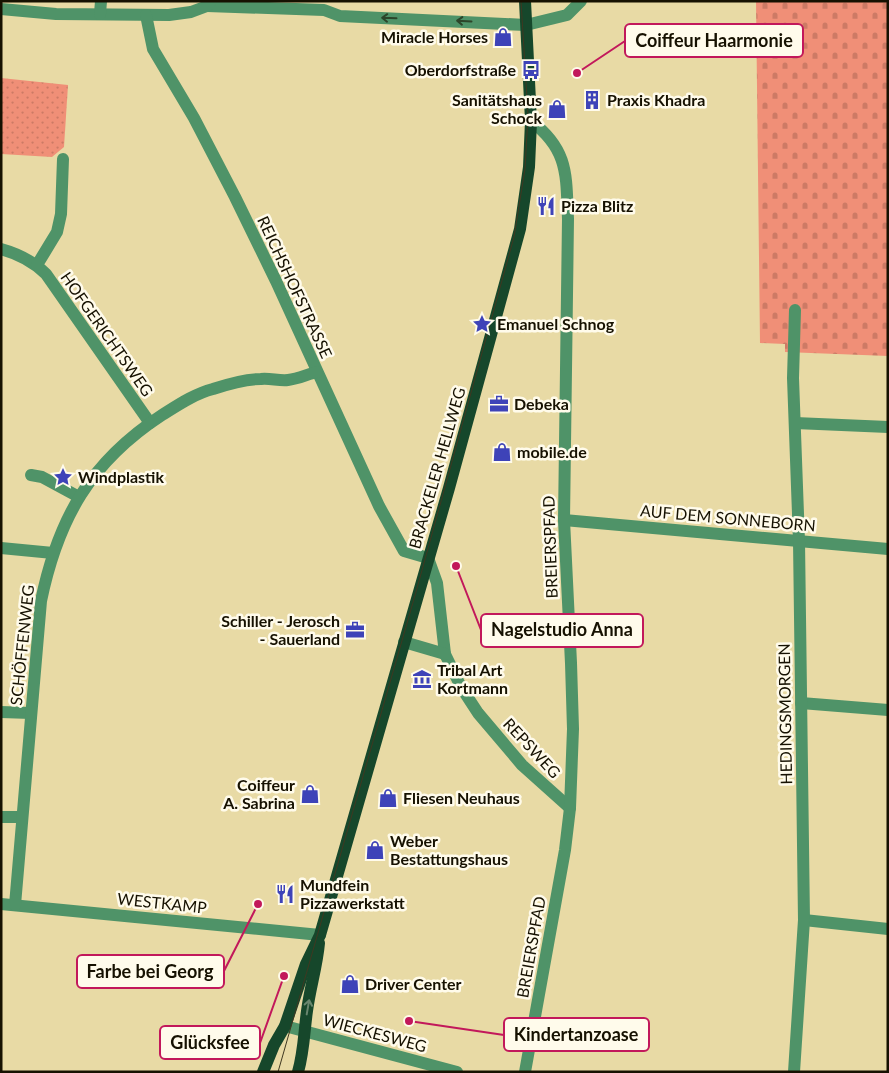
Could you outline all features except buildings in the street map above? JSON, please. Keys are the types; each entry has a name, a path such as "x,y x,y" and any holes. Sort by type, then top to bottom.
{"main road":[{"name":"BRACKELER HELLWEG","path":"263,1072 274,1045 285,1026 306,964 320,935 520,229 529,167 530,121 525,1"},
{"name":"BRACKELER HELLWEG","path":"298,1072 306,1032 307,1010 317,964 320,935"}],"street":[{"path":"100,14 101,1"},
{"path":"1,9 56,14 146,15 191,12 209,3 324,10 340,16 526,25 567,15 581,1"},
{"name":"REICHSHOFSTRASSE","path":"146,15 153,49 194,118 235,197 276,280 379,506 404,551 428,558"},
{"name":"BREIERSPFAD","path":"525,1072 565,850 570,808 573,729 564,520 568,219 566,180 564,162 553,141 543,130 530,121"},
{"path":"37,264 58,232 61,214 63,159"},
{"name":"HOFGERICHTSWEG","path":"1,249 37,264 150,423"},
{"name":"HEDINGSMORGEN","path":"794,1072 804,920 799,541 793,356 795,310"},
{"name":"SCHÖFFENWEG","path":"15,905 41,601 53,553 65,522 79,497 96,473 111,457 150,423 185,401 210,389 248,380 261,378 288,380 317,372"},
{"path":"795,423 888,427"},
{"path":"31,476 42,477 79,497"},
{"name":"AUF DEM SONNEBORN","path":"564,520 888,549"},
{"path":"1,548 53,553"},
{"name":"REPSWEG","path":"428,558 437,583 446,654 460,687 478,713 522,765 570,808"},
{"path":"404,642 446,654"},
{"path":"801,703 888,710"},
{"path":"1,712 31,714"},
{"path":"1,817 22,817"},
{"name":"WESTKAMP","path":"1,904 320,935"},
{"path":"804,920 888,929"},
{"name":"WIECKESWEG","path":"285,1026 457,1072"}],"green space":[{"path":"756,1 888,1 888,356 785,352 785,344 760,343"},
{"path":"1,78 68,85 64,147 52,157 1,154"}],"tram line":[{"path":"278,1072 416,592 514,237 525,169 528,115 521,1"}],"place":[{"name":"Miracle Horses","path":"503,37"},
{"name":"Oberdorfstraße","path":"531,70"},
{"name":"Coiffeur Haarmonie","path":"577,73"},
{"name":"Praxis Khadra","path":"592,100"},
{"name":"Sanitätshaus Schock","path":"557,109"},
{"name":"Pizza Blitz","path":"546,206"},
{"name":"Emanuel Schnog","path":"482,324"},
{"name":"Debeka","path":"499,404"},
{"name":"mobile.de","path":"502,452"},
{"name":"Windplastik","path":"63,477"},
{"name":"Nagelstudio Anna","path":"456,566"},
{"name":"Schiller - Jerosch - Sauerland","path":"355,630"},
{"name":"Tribal Art Kortmann","path":"422,679"},
{"name":"Coiffeur A. Sabrina","path":"310,794"},
{"name":"Fliesen Neuhaus","path":"388,798"},
{"name":"Weber Bestattungshaus","path":"375,850"},
{"name":"Mundfein Pizzawerkstatt","path":"285,894"},
{"name":"Farbe bei Georg","path":"258,904"},
{"name":"Glücksfee","path":"284,976"},
{"name":"Driver Center","path":"350,984"},
{"name":"Kindertanzoase","path":"409,1021"}]}
